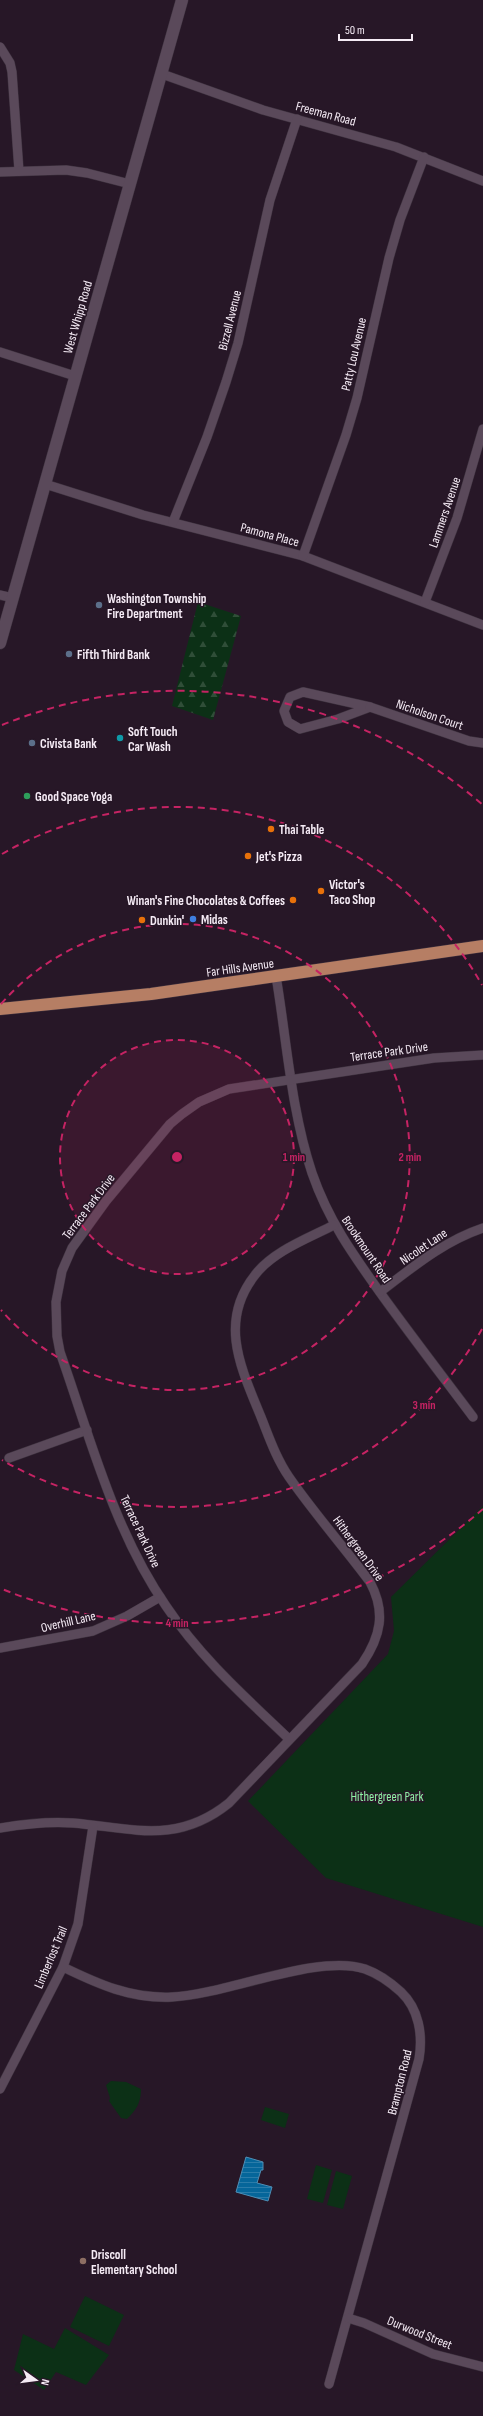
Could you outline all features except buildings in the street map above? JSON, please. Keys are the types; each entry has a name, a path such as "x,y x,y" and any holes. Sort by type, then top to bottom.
{"main road":[{"name":"Far Hills Avenue","path":"0,1009 151,994 483,946"}],"street":[{"name":"West Whipp Road","path":"0,642 182,0"},
{"path":"0,46 10,63 12,72 19,171"},
{"name":"Freeman Road","path":"162,74 230,99 373,140 424,157 483,181"},
{"name":"Bizzell Avenue","path":"173,522 207,437 226,382 238,343 270,200 297,119"},
{"name":"Patty Lou Avenue","path":"303,556 350,420 389,258 400,220 424,157"},
{"path":"0,172 44,169 73,171 130,184"},
{"path":"0,352 75,376"},
{"name":"Lammers Avenue","path":"425,602 457,518 483,429"},
{"name":"Pamona Place","path":"45,484 173,522 303,556 483,625"},
{"path":"0,595 13,598"},
{"name":"Nicholson Court","path":"370,707 305,729 294,727 288,722 284,711 290,697 303,692 370,707 469,740 483,743"},
{"name":"Brookmount Road","path":"276,976 291,1078 304,1144 320,1193 334,1225 361,1267 473,1417"},
{"name":"Terrace Park Drive","path":"289,1740 214,1667 160,1597 129,1540 87,1430 60,1352 57,1336 56,1302 58,1286 72,1248 106,1202 170,1124 200,1102 229,1089 291,1078 434,1058 483,1055"},
{"name":"Hithergreen Drive","path":"93,1826 160,1832 187,1827 206,1819 230,1803 362,1664 370,1652 380,1627 380,1606 370,1582 288,1476 277,1456 239,1359 235,1340 235,1324 241,1298 256,1273 276,1257 334,1225"},
{"name":"Nicolet Lane","path":"380,1292 436,1250 451,1241 483,1228"},
{"path":"9,1458 87,1430"},
{"name":"Overhill Lane","path":"0,1648 93,1631 110,1624 160,1597"},
{"path":"0,1828 53,1822 93,1826"},
{"name":"Limberlost Trail","path":"0,2089 63,1967 78,1924 83,1903 93,1826"},
{"name":"Brampton Road","path":"63,1967 114,1990 148,1997 170,1998 211,1993 298,1970 354,1967 380,1976 404,1995 410,2003 419,2024 421,2046 329,2384"},
{"name":"Durwood Street","path":"348,2318 364,2323 432,2354 483,2367"}],"green space":[{"path":"198,602 241,616 213,720 172,706"},
{"name":"Hithergreen Park","path":"483,1506 483,1927 326,1878 248,1801 388,1654 394,1631 391,1597"},
{"path":"111,2081 126,2082 141,2089 137,2106 127,2119 121,2118 109,2101 110,2098 106,2085"},
{"path":"265,2107 289,2114 285,2128 261,2120"},
{"path":"316,2165 332,2170 323,2203 307,2199"},
{"path":"336,2171 352,2176 343,2209 327,2205"},
{"path":"85,2296 124,2315 109,2346 70,2327"},
{"path":"65,2328 109,2355 86,2385 56,2372 44,2390 14,2370 23,2334 54,2349"}],"water":[{"path":"246,2157 263,2162 263,2170 261,2170 257,2183 272,2187 268,2201 236,2192"}],"place":[{"name":"Washington Township Fire Department","path":"99,605"},
{"name":"Fifth Third Bank","path":"69,654"},
{"name":"Soft Touch Car Wash","path":"120,738"},
{"name":"Civista Bank","path":"32,743"},
{"name":"Good Space Yoga","path":"27,796"},
{"name":"Thai Table","path":"271,829"},
{"name":"Jet's Pizza","path":"248,856"},
{"name":"Victor's Taco Shop","path":"321,891"},
{"name":"Winan's Fine Chocolates & Coffees","path":"293,900"},
{"name":"Midas","path":"193,919"},
{"name":"Dunkin'","path":"142,920"},
{"name":"Driscoll Elementary School","path":"83,2261"}]}
